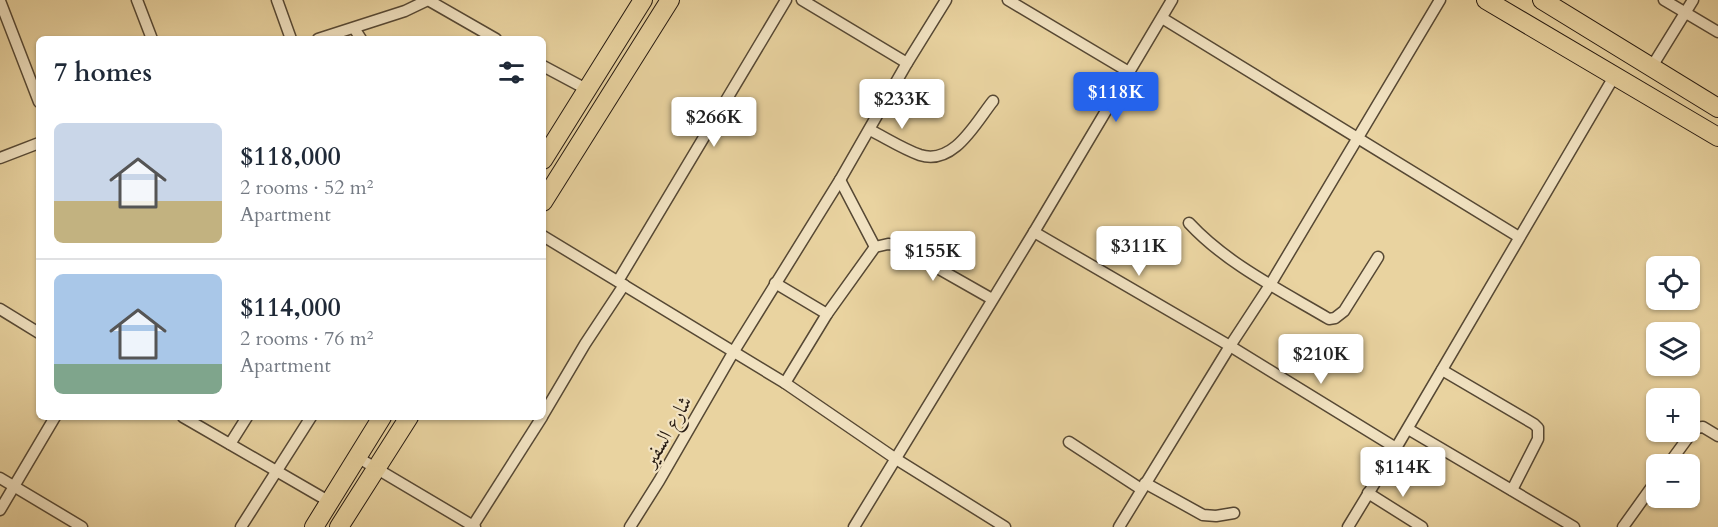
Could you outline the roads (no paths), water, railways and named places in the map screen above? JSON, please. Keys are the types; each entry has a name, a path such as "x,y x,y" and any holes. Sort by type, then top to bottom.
{"main road":[{"path":"546,155 643,0"},
{"path":"546,197 670,0"},
{"path":"1486,0 1718,137"},
{"path":"1542,0 1718,108"},
{"path":"314,527 380,420"},
{"path":"339,527 407,420"}],"street":[{"path":"137,0 151,36"},
{"path":"277,0 290,36"},
{"path":"328,36 405,11 428,0 491,36"},
{"path":"546,409 786,0"},
{"path":"802,0 907,63"},
{"name":"شارع السفير","path":"630,527 946,0"},
{"path":"1008,0 1129,72"},
{"path":"854,527 1172,0"},
{"path":"1119,527 1270,285 1440,0"},
{"path":"1664,0 1718,32"},
{"path":"1652,68 1693,0"},
{"path":"1,4 36,94"},
{"path":"1162,18 1519,237"},
{"path":"354,28 359,36"},
{"path":"546,68 588,90"},
{"path":"1348,527 1408,429 1615,75"},
{"path":"870,130 921,155 939,155 957,147 993,101"},
{"path":"0,158 36,144"},
{"path":"840,180 875,247"},
{"path":"1189,223 1219,252 1329,319 1335,318 1344,311 1378,256"},
{"path":"1034,232 1230,346 1396,448"},
{"path":"546,238 785,383 896,459 1005,527"},
{"path":"785,383 827,314 875,247 888,244 897,245 992,300"},
{"path":"776,283 827,314"},
{"path":"0,309 36,331"},
{"path":"1442,370 1538,428 1538,439 1512,490"},
{"path":"0,510 53,420"},
{"path":"188,420 330,502"},
{"path":"230,444 245,420"},
{"path":"241,527 309,420"},
{"path":"357,457 473,526 539,420"},
{"path":"1676,454 1695,428 1703,427 1718,436"},
{"path":"1408,429 1574,527"},
{"path":"1069,442 1143,486 1203,515 1216,516 1234,513"},
{"path":"0,478 82,527"},
{"path":"1368,493 1422,527"},
{"path":"1623,527 1646,495"}]}
